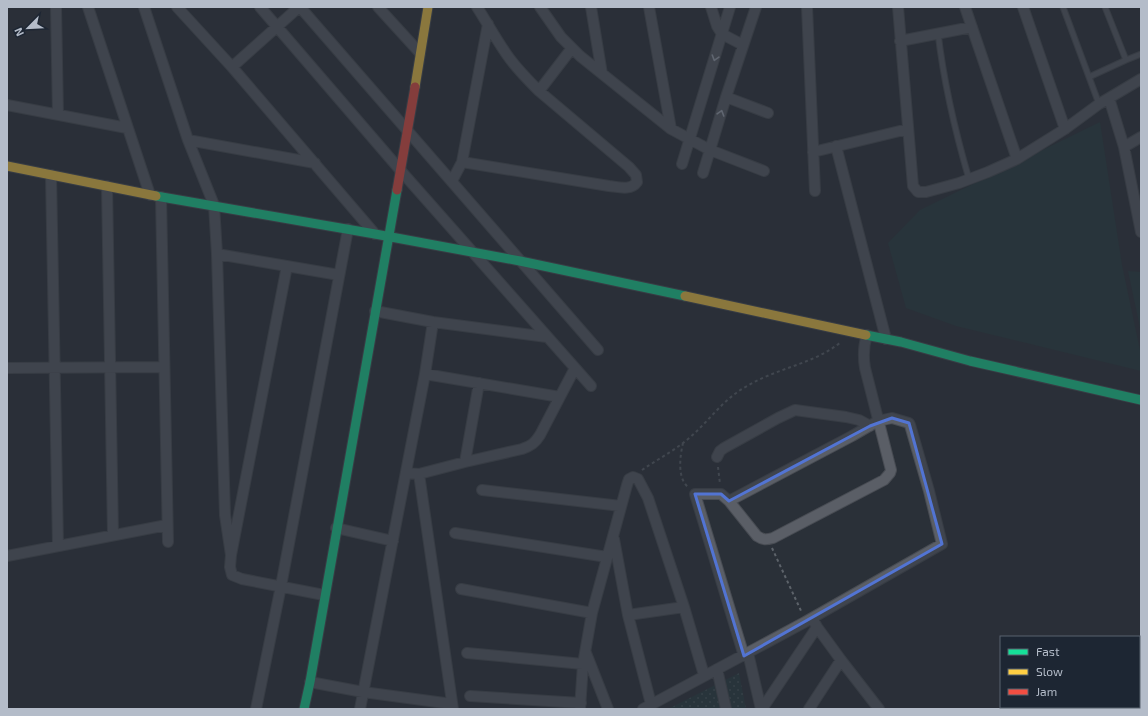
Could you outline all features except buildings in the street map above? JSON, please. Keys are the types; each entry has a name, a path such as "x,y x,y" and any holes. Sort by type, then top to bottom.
{"street":[{"path":"56,7 58,115"},
{"path":"88,7 150,195"},
{"path":"144,7 188,140 214,205 217,254 223,476 225,515 231,555"},
{"path":"177,7 232,67 375,234"},
{"path":"260,7 401,171 591,386"},
{"path":"232,67 299,7 598,350"},
{"path":"378,7 420,54"},
{"path":"304,709 401,171 428,7"},
{"path":"462,162 622,188 635,185 637,179 630,167 539,92 511,60 477,7"},
{"path":"540,7 561,37 572,48 671,129 710,150 764,171"},
{"path":"590,7 602,74"},
{"path":"649,7 671,129"},
{"path":"711,7 717,26 722,34 743,45"},
{"path":"682,164 730,7"},
{"path":"703,173 726,97 756,7"},
{"path":"806,7 815,191"},
{"path":"898,7 913,186 918,192 926,192 969,179 1017,160 1065,129 1099,104 1141,79"},
{"path":"965,7 1017,160"},
{"path":"1022,7 1065,129"},
{"path":"452,181 462,162 488,24"},
{"path":"900,41 972,27"},
{"path":"539,92 572,48"},
{"path":"726,97 768,113"},
{"path":"1109,98 1137,192 1141,232"},
{"path":"7,105 127,128"},
{"path":"813,152 908,129"},
{"path":"1124,147 1141,137"},
{"path":"188,140 315,163"},
{"path":"836,146 886,339"},
{"path":"7,166 150,195 214,205 520,261 886,339 970,361 1141,400"},
{"path":"51,175 58,546"},
{"path":"107,186 113,535"},
{"path":"161,197 168,542"},
{"path":"256,709 281,586 338,275 348,229"},
{"path":"217,254 338,275"},
{"path":"287,266 231,555 230,571 234,577 324,595"},
{"path":"375,311 433,322 547,337"},
{"path":"360,709 425,374 433,322"},
{"path":"761,709 746,654 695,494 721,494 729,501 758,536 763,539 768,539 773,538 884,480 891,470 874,423 863,356 867,335"},
{"path":"7,368 164,367"},
{"path":"406,473 419,474 531,446 536,442 540,435 574,368"},
{"path":"425,374 560,397"},
{"path":"465,462 479,383"},
{"path":"717,458 724,448 795,410 846,416 874,423"},
{"path":"613,538 647,707 704,675 811,622 942,544 929,491 909,423 892,418 874,423 729,501"},
{"path":"310,682 452,707 419,474"},
{"path":"470,696 580,706 583,664 592,613 627,484 629,479 632,477 638,479 648,498 704,675"},
{"path":"482,490 621,506"},
{"path":"7,556 168,525"},
{"path":"336,528 393,541"},
{"path":"455,533 607,557"},
{"path":"461,589 592,613"},
{"path":"628,615 684,608"},
{"path":"811,622 841,660 869,705 879,709"},
{"path":"761,709 811,622"},
{"path":"585,652 608,709"},
{"path":"467,653 583,664"},
{"path":"809,709 841,660"},
{"path":"717,669 726,709"}],"lane":[{"path":"1062,7 1099,104"},
{"path":"1105,7 1126,60"},
{"path":"938,34 953,124 969,179"},
{"path":"1089,77 1141,54"}],"path":[{"path":"632,477 683,443 730,396 764,377 833,349 850,332"},
{"path":"683,443 681,472 684,484 695,494"},
{"path":"717,458 721,494"},
{"path":"768,539 811,622"}],"highlighted area":[{"path":"892,418 909,423 942,544 744,656 695,494 721,494 729,501 870,426"}],"green space":[{"path":"1100,122 1122,265 1141,355 1141,371 956,326 906,308 888,243 920,210"},
{"path":"1128,271 1141,272 1141,332"},
{"path":"739,673 746,709 668,709"}],"traffic: fast":[{"path":"304,709 397,190"},
{"path":"156,196 520,261 685,296"},
{"path":"866,335 901,342 970,361 1141,400"}],"traffic: slow":[{"path":"415,87 428,7"},
{"path":"7,166 156,196"},
{"path":"685,296 866,335"}],"traffic: jam":[{"path":"397,190 415,87"}]}
